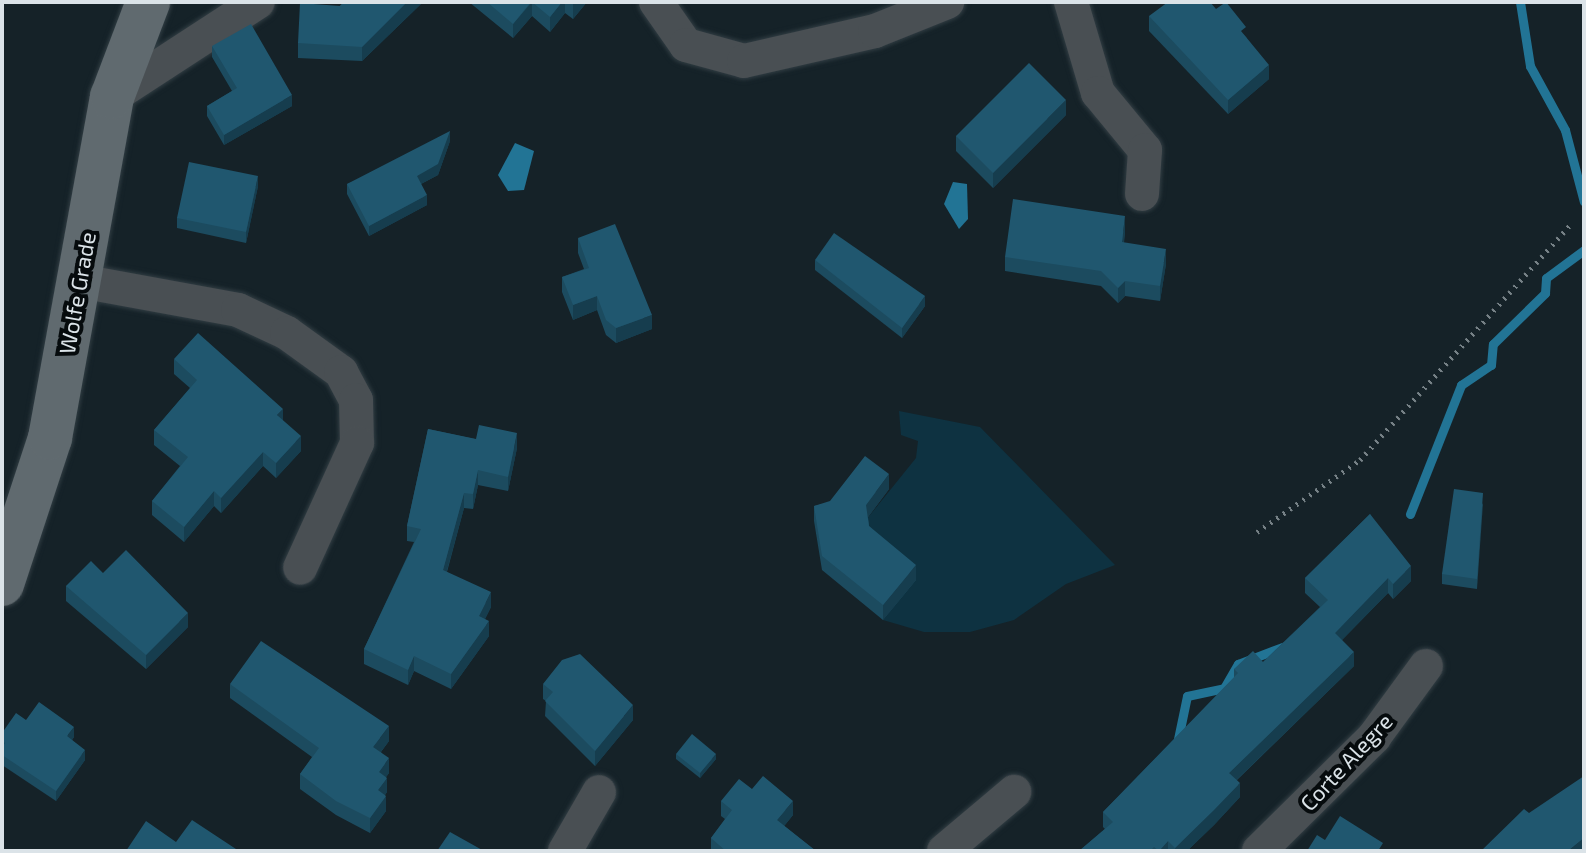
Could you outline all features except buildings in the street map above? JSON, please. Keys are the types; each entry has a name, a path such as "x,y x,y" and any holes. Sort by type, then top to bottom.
{"street":[{"name":"Wolfe Grade","path":"2,584 43,465 80,281 112,97 148,2"},
{"path":"112,97 258,2"},
{"path":"656,2 686,45 744,61 875,31 947,2"},
{"path":"1071,2 1098,93 1145,150 1142,194"},
{"path":"80,281 238,310 295,337 341,372 356,400 357,443 300,568"},
{"name":"Corte Alegre","path":"1259,851 1374,737 1426,666"},
{"path":"565,851 599,792"},
{"path":"944,851 1014,792"}],"path":[{"path":"1257,532 1360,460 1572,223"}],"shaded area":[{"path":"899,411 980,427 1115,565 1066,584 1014,620 970,632 924,632 883,620 915,580 878,548 866,520 916,458 918,441 901,435"}],"water":[{"path":"515,143 534,151 524,190 508,191 498,175"},
{"path":"953,182 967,184 968,219 959,229 944,204"}],"waterway":[{"path":"1520,2 1530,66 1565,130 1584,202"},
{"path":"1410,514 1461,385 1491,365 1493,344 1545,293 1546,278 1584,250"},
{"path":"1178,739 1187,696 1224,688 1238,664 1285,646"}]}
